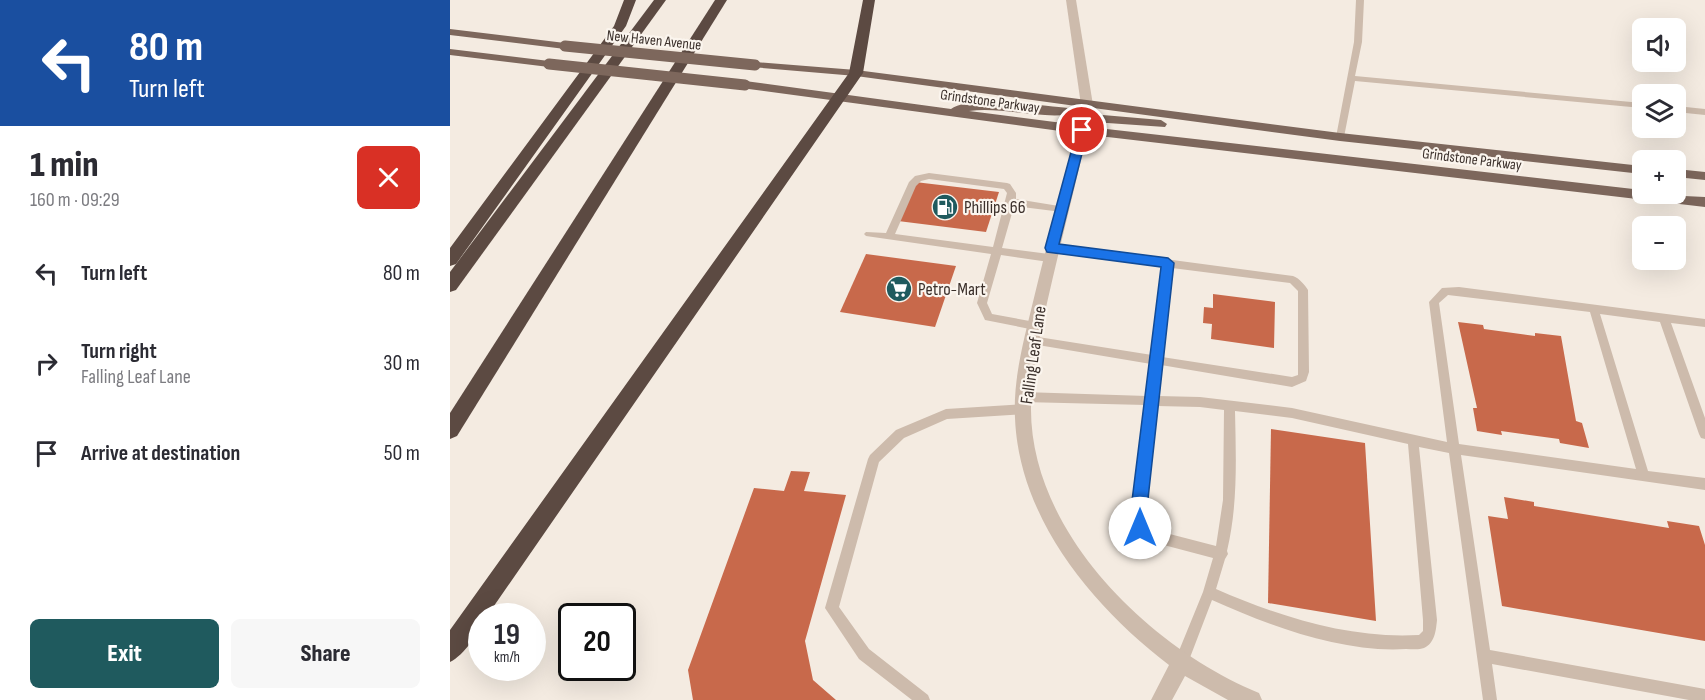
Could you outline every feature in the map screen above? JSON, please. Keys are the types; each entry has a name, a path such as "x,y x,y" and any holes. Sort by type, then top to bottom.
{"highway":[{"path":"450,260 620,26 630,0"},
{"path":"450,285 660,0"},
{"path":"450,430 721,0"},
{"path":"450,650 840,98 856,73 868,0"}],"main road":[{"name":"New Haven Avenue","path":"450,32 565,46 856,73"},
{"name":"Grindstone Parkway","path":"450,52 745,85 1082,130 1705,202"},
{"name":"Grindstone Parkway","path":"856,73 1340,137 1632,169"},
{"path":"944,111 988,105 1069,112 1087,105"},
{"path":"1082,130 1085,121 1091,118 1209,130 1244,124"},
{"path":"1686,174 1705,176"}],"street":[{"path":"1071,0 1087,105"},
{"name":"Falling Leaf Lane","path":"1082,130 1050,253 1034,333 1024,403 1028,450 1040,497 1079,566 1134,626 1181,663 1252,700"},
{"path":"1161,700 1181,663"}],"lane":[{"path":"1340,137 1358,42 1360,0"},
{"path":"1352,78 1632,105"},
{"path":"1686,110 1705,112"},
{"path":"869,234 889,237 998,251 1168,263 1286,278 1299,284 1303,290 1304,372 1298,382 1157,360 1034,333 989,317 984,313 982,303 998,251 1011,202 1012,193 1007,186 929,176 918,178 912,184 889,237"},
{"path":"1011,202 1062,209"},
{"path":"1168,263 1138,517 1140,528 1160,538 1222,554"},
{"path":"1490,700 1434,302 1446,291 1459,291 1705,323"},
{"path":"1594,309 1644,476"},
{"path":"1664,318 1705,434"},
{"path":"923,700 864,654 832,608 874,459 900,434 946,414 1024,403 1153,400 1229,406 1292,413 1454,449 1705,484"},
{"path":"1181,663 1222,554 1230,499 1229,406"},
{"path":"1209,592 1273,619 1347,637 1402,645 1422,642 1429,633 1430,620 1413,439"},
{"path":"1484,656 1705,696"}],"building":[{"path":"915,182 999,192 986,232 898,221"},
{"path":"866,254 956,266 935,327 840,312"},
{"path":"1213,294 1275,302 1274,348 1211,339 1212,324 1203,323 1204,307 1213,308"},
{"path":"1458,322 1483,325 1484,329 1535,336 1535,333 1561,336 1576,421 1582,423 1589,448 1560,443 1559,439 1501,431 1502,435 1477,431 1473,408 1477,408"},
{"path":"1271,429 1365,443 1376,621 1268,603"},
{"path":"791,471 810,472 804,491 846,495 805,641 813,680 836,700 693,700 688,670 754,488 784,491"},
{"path":"1504,497 1534,502 1534,506 1669,528 1667,521 1699,526 1705,545 1705,641 1502,606 1488,516 1508,519"}],"place":[{"name":"Phillips 66","path":"945,207"},
{"name":"Petro-Mart","path":"899,289"}],"route":[{"path":"1082,130 1052,248 1168,263 1138,517 1140,528"}]}
